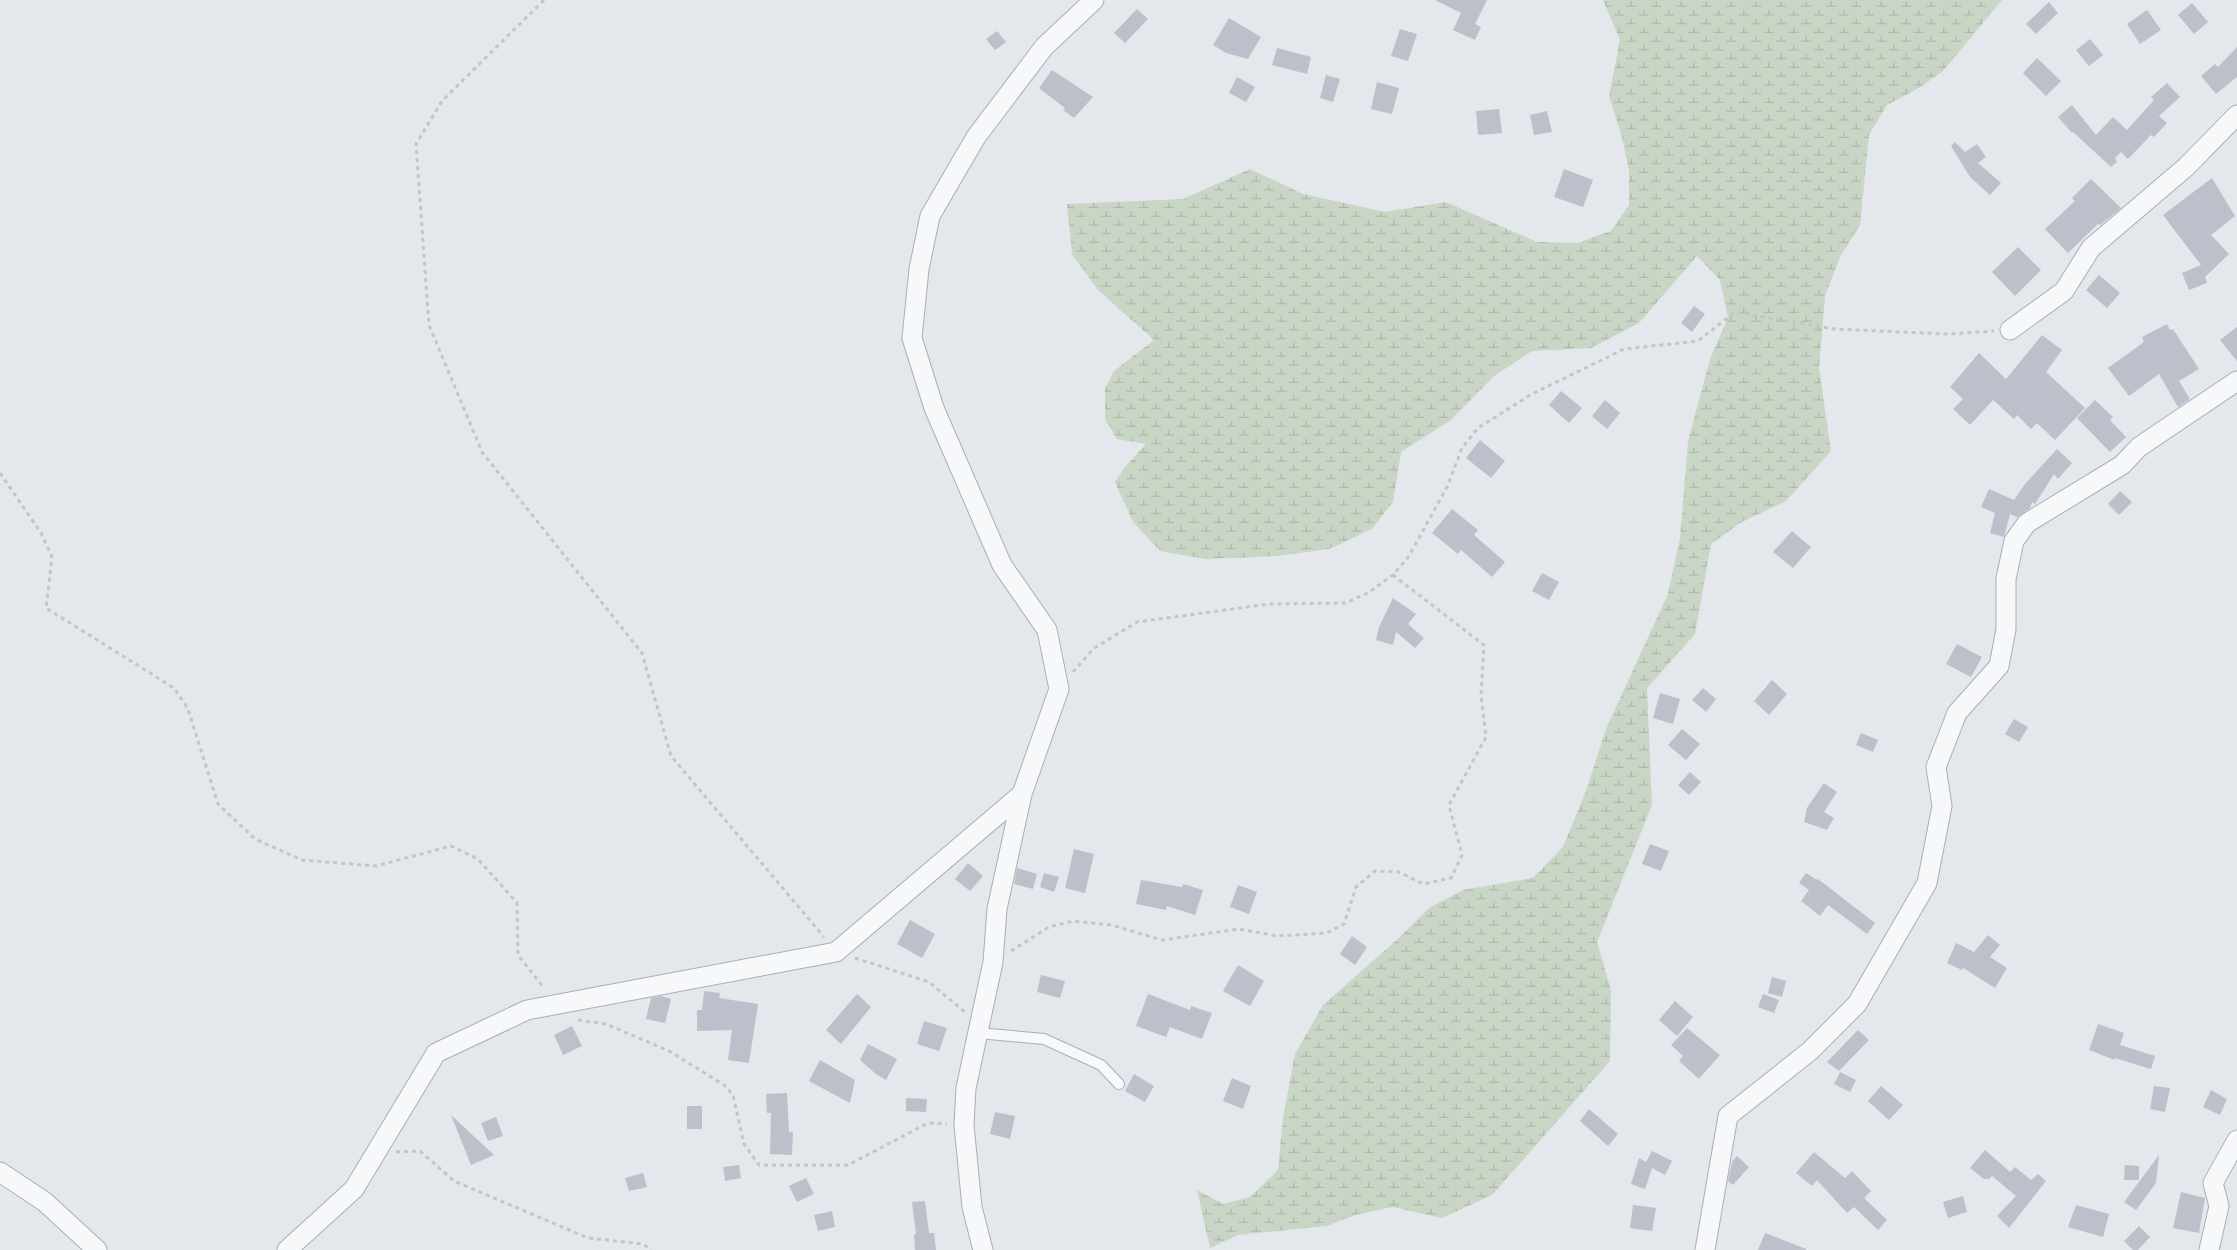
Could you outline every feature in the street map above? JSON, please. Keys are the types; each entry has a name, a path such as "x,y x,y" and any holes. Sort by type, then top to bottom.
{"street":[{"path":"984,1250 972,1207 964,1126 966,1088 993,962 997,909 1022,794 1060,689 1047,630 1002,566 934,408 912,338 919,269 930,216 976,137 1044,47 1094,0"},
{"path":"2010,330 2064,291 2091,248 2186,167 2237,115"},
{"path":"1705,1250 1728,1116 1810,1051 1857,1004 1927,883 1942,806 1936,767 1957,713 1999,666 2006,629 2006,579 2014,541 2027,523 2122,465 2139,447 2237,381"},
{"path":"287,1250 354,1190 436,1053 527,1010 836,952 1022,794"},
{"path":"2209,1250 2219,1206 2213,1183 2237,1140"},
{"path":"0,1172 45,1202 97,1250"}],"lane":[{"path":"978,1032 1044,1039 1101,1065 1119,1084"}],"path":[{"path":"544,0 442,101 416,144 429,325 482,452 642,652 671,756 836,952 929,982 967,1015 978,1032"},
{"path":"1060,689 1093,649 1137,622 1269,604 1345,603 1368,593 1393,575 1409,556 1448,485 1462,448 1478,428 1532,394 1624,349 1698,340 1735,312 1834,329 1947,334 2010,330"},
{"path":"0,473 41,533 52,557 46,608 174,688 188,710 218,804 255,839 302,860 376,866 451,846 478,859 517,903 518,955 568,1018 606,1024 669,1051 724,1085 733,1095 744,1144 759,1165 848,1165 928,1123 964,1126"},
{"path":"993,962 1049,928 1073,921 1111,926 1162,940 1239,929 1277,936 1328,933 1344,924 1356,887 1375,871 1399,872 1423,884 1451,878 1462,855 1449,805 1486,738 1481,696 1484,645 1393,575"},
{"path":"376,1153 420,1151 454,1181 588,1238 643,1244 651,1250"}],"green space":[{"path":"1603,0 2002,0 1943,71 1919,88 1887,105 1869,135 1860,225 1840,257 1825,296 1819,368 1831,451 1786,501 1742,522 1711,544 1695,634 1647,688 1652,805 1597,942 1611,990 1610,1061 1492,1195 1442,1218 1392,1207 1355,1215 1327,1226 1238,1235 1210,1248 1197,1190 1223,1204 1250,1197 1278,1170 1283,1118 1295,1054 1323,1005 1399,938 1429,908 1463,890 1533,878 1563,847 1586,791 1606,729 1668,594 1680,538 1688,441 1710,359 1728,318 1720,280 1697,256 1639,323 1591,348 1532,351 1494,376 1451,420 1401,452 1393,502 1372,529 1329,549 1277,556 1206,559 1160,551 1133,522 1115,482 1125,467 1146,444 1117,439 1105,419 1105,389 1114,371 1154,340 1098,290 1072,254 1067,204 1183,199 1250,169 1303,194 1385,212 1446,202 1537,242 1577,243 1611,231 1629,205 1629,170 1621,134 1609,96 1620,40"}],"building":[{"path":"1435,0 1487,0 1475,24 1481,27 1475,40 1453,30 1461,13"},
{"path":"2049,2 2058,13 2036,34 2026,24"},
{"path":"2192,3 2208,22 2194,34 2178,15"},
{"path":"1137,9 1148,19 1125,43 1114,33"},
{"path":"2147,10 2161,30 2140,44 2127,24"},
{"path":"1229,18 1261,37 1248,59 1226,53 1213,45"},
{"path":"1400,29 1417,34 1408,61 1391,56"},
{"path":"997,31 1006,42 995,50 986,39"},
{"path":"2090,39 2103,55 2089,66 2076,50"},
{"path":"2237,47 2237,77 2216,94 2201,76 2215,64 2218,67"},
{"path":"1277,48 1311,57 1307,74 1272,65"},
{"path":"2037,58 2061,81 2046,96 2023,73"},
{"path":"1052,70 1093,97 1074,118 1063,110 1065,108 1039,88"},
{"path":"1326,75 1340,79 1333,102 1320,98"},
{"path":"1237,77 1255,87 1246,102 1229,93"},
{"path":"1377,82 1399,88 1392,114 1371,109"},
{"path":"2167,83 2180,97 2159,116 2167,123 2154,137 2151,135 2128,159 2121,152 2115,158 2117,162 2111,167 2072,133 2058,117 2072,105 2096,135 2113,117 2127,130 2154,100 2151,97"},
{"path":"1499,109 1502,133 1478,135 1476,111"},
{"path":"1547,111 1552,132 1534,135 1530,115"},
{"path":"1955,142 1965,152 1977,144 1986,157 1978,163 2001,183 1990,195 1970,177 1951,146"},
{"path":"1564,169 1593,180 1583,207 1554,197"},
{"path":"2212,178 2235,216 2211,235 2229,254 2205,277 2207,283 2189,290 2182,273 2201,265 2163,215"},
{"path":"2091,179 2121,208 2100,225 2098,224 2068,253 2045,229 2075,201 2072,198"},
{"path":"2018,247 2041,270 2015,296 1992,272"},
{"path":"2099,275 2120,293 2107,308 2086,290"},
{"path":"1694,306 1705,314 1692,332 1681,323"},
{"path":"2167,324 2170,330 2173,329 2199,369 2179,381 2190,399 2178,407 2159,374 2129,396 2108,368 2144,342 2142,337"},
{"path":"2237,327 2237,361 2220,340"},
{"path":"2042,335 2062,350 2046,372 2085,408 2055,440 2037,423 2031,429 2017,415 2014,419 1993,400 1970,425 1953,409 1963,399 1950,387 1979,353 2006,379"},
{"path":"1561,391 1582,408 1569,423 1549,405"},
{"path":"1605,400 1620,413 1607,429 1592,416"},
{"path":"2095,400 2113,417 2110,420 2126,437 2110,452 2077,418"},
{"path":"1480,440 1505,461 1491,478 1466,458"},
{"path":"2057,449 2072,463 2058,479 2054,474 2035,504 2032,502 2030,508 2017,517 2010,514 2004,537 1990,533 1995,513 1981,507 1989,489 2014,500 2025,484"},
{"path":"2120,491 2132,502 2119,515 2108,504"},
{"path":"1452,509 1478,530 1474,535 1505,562 1492,577 1461,550 1458,554 1432,533"},
{"path":"1792,531 1811,547 1793,568 1773,552"},
{"path":"1542,573 1559,582 1549,600 1532,591"},
{"path":"1393,598 1416,614 1408,624 1424,638 1415,648 1396,632 1393,645 1376,640 1379,627"},
{"path":"1957,644 1982,657 1971,677 1946,664"},
{"path":"1772,680 1787,694 1769,715 1754,701"},
{"path":"1703,688 1716,699 1706,712 1692,700"},
{"path":"1660,693 1680,699 1673,724 1653,718"},
{"path":"2014,719 2028,727 2019,742 2005,734"},
{"path":"1682,729 1700,744 1686,760 1668,745"},
{"path":"1861,733 1878,740 1873,752 1856,745"},
{"path":"1690,772 1701,782 1689,795 1678,785"},
{"path":"1824,783 1837,792 1824,812 1834,818 1827,830 1804,822 1807,808"},
{"path":"1650,844 1669,851 1661,871 1642,864"},
{"path":"1074,849 1094,854 1085,893 1065,888"},
{"path":"968,863 983,876 970,891 955,879"},
{"path":"1017,868 1037,874 1033,889 1014,884"},
{"path":"1044,873 1059,877 1054,892 1040,887"},
{"path":"1806,873 1818,879 1875,923 1867,934 1828,905 1820,916 1801,901 1809,890 1799,883"},
{"path":"1141,880 1182,887 1183,884 1203,890 1195,915 1167,906 1166,910 1136,904"},
{"path":"1238,885 1257,892 1249,914 1230,907"},
{"path":"910,920 935,934 922,958 897,944"},
{"path":"1988,935 2000,945 1990,957 2007,968 1995,988 1963,968 1962,970 1947,963 1956,943 1974,952"},
{"path":"1352,936 1367,947 1355,965 1340,954"},
{"path":"1238,965 1264,981 1250,1006 1223,991"},
{"path":"1041,975 1065,981 1060,998 1037,992"},
{"path":"1772,977 1786,981 1782,997 1768,993"},
{"path":"704,991 720,993 719,998 758,1004 749,1063 728,1060 732,1030 697,1031 697,1010 702,1010"},
{"path":"857,994 871,1007 841,1044 826,1030"},
{"path":"1148,994 1190,1010 1191,1006 1212,1013 1202,1039 1170,1027 1166,1037 1136,1026"},
{"path":"1763,994 1779,1000 1774,1013 1758,1007"},
{"path":"661,996 671,999 665,1023 646,1019 651,998"},
{"path":"1675,1001 1693,1017 1677,1036 1659,1020"},
{"path":"924,1021 947,1028 939,1051 917,1044"},
{"path":"2098,1024 2124,1033 2120,1045 2155,1056 2151,1069 2115,1058 2115,1060 2089,1050"},
{"path":"572,1026 582,1046 563,1055 554,1035"},
{"path":"1687,1028 1720,1055 1699,1079 1679,1061 1683,1056 1671,1045"},
{"path":"1858,1030 1869,1040 1839,1071 1827,1062"},
{"path":"868,1044 897,1059 886,1080 860,1060"},
{"path":"820,1060 855,1080 850,1103 809,1081"},
{"path":"1840,1072 1856,1080 1850,1092 1834,1084"},
{"path":"1134,1074 1154,1086 1145,1102 1125,1091"},
{"path":"1232,1078 1251,1086 1243,1109 1223,1101"},
{"path":"1881,1086 1903,1105 1889,1120 1868,1101"},
{"path":"2154,1086 2170,1088 2165,1112 2150,1109"},
{"path":"2211,1090 2227,1099 2220,1115 2203,1107"},
{"path":"787,1093 789,1132 793,1132 792,1155 770,1154 771,1113 767,1113 766,1094"},
{"path":"906,1098 927,1099 926,1112 906,1111"},
{"path":"687,1106 702,1106 702,1129 687,1129"},
{"path":"1589,1109 1618,1134 1608,1146 1580,1121"},
{"path":"995,1112 1015,1116 1010,1139 990,1134"},
{"path":"451,1115 494,1155 471,1165"},
{"path":"496,1117 503,1136 488,1141 481,1123"},
{"path":"1985,1150 2010,1172 2015,1167 2031,1180 2038,1174 2046,1181 2009,1228 1997,1216 2016,1196 1992,1176 1989,1179 1984,1179 1970,1168"},
{"path":"1652,1151 1672,1161 1665,1175 1652,1168 1645,1189 1631,1184 1639,1158 1646,1162"},
{"path":"1814,1152 1845,1178 1852,1171 1871,1191 1864,1198 1887,1220 1878,1230 1854,1207 1847,1213 1817,1180 1812,1186 1796,1173"},
{"path":"2159,1155 2156,1183 2136,1210 2124,1202"},
{"path":"1737,1156 1749,1167 1733,1185 1728,1181 1732,1162"},
{"path":"739,1165 741,1178 725,1181 723,1167"},
{"path":"2125,1165 2139,1166 2139,1180 2124,1180"},
{"path":"643,1173 647,1187 629,1191 625,1178"},
{"path":"806,1178 814,1194 797,1202 789,1186"},
{"path":"2181,1192 2205,1198 2199,1233 2173,1228"},
{"path":"1963,1196 1967,1212 1948,1218 1943,1202"},
{"path":"925,1201 929,1233 934,1233 936,1250 915,1250 914,1235 916,1234 912,1202"},
{"path":"1633,1205 1656,1208 1652,1231 1630,1228"},
{"path":"2076,1205 2109,1214 2103,1237 2068,1227"},
{"path":"832,1211 835,1227 818,1231 814,1215"},
{"path":"2139,1226 2150,1237 2138,1250 2133,1250 2124,1241"},
{"path":"1765,1233 1806,1249 1806,1250 1758,1250"}]}
